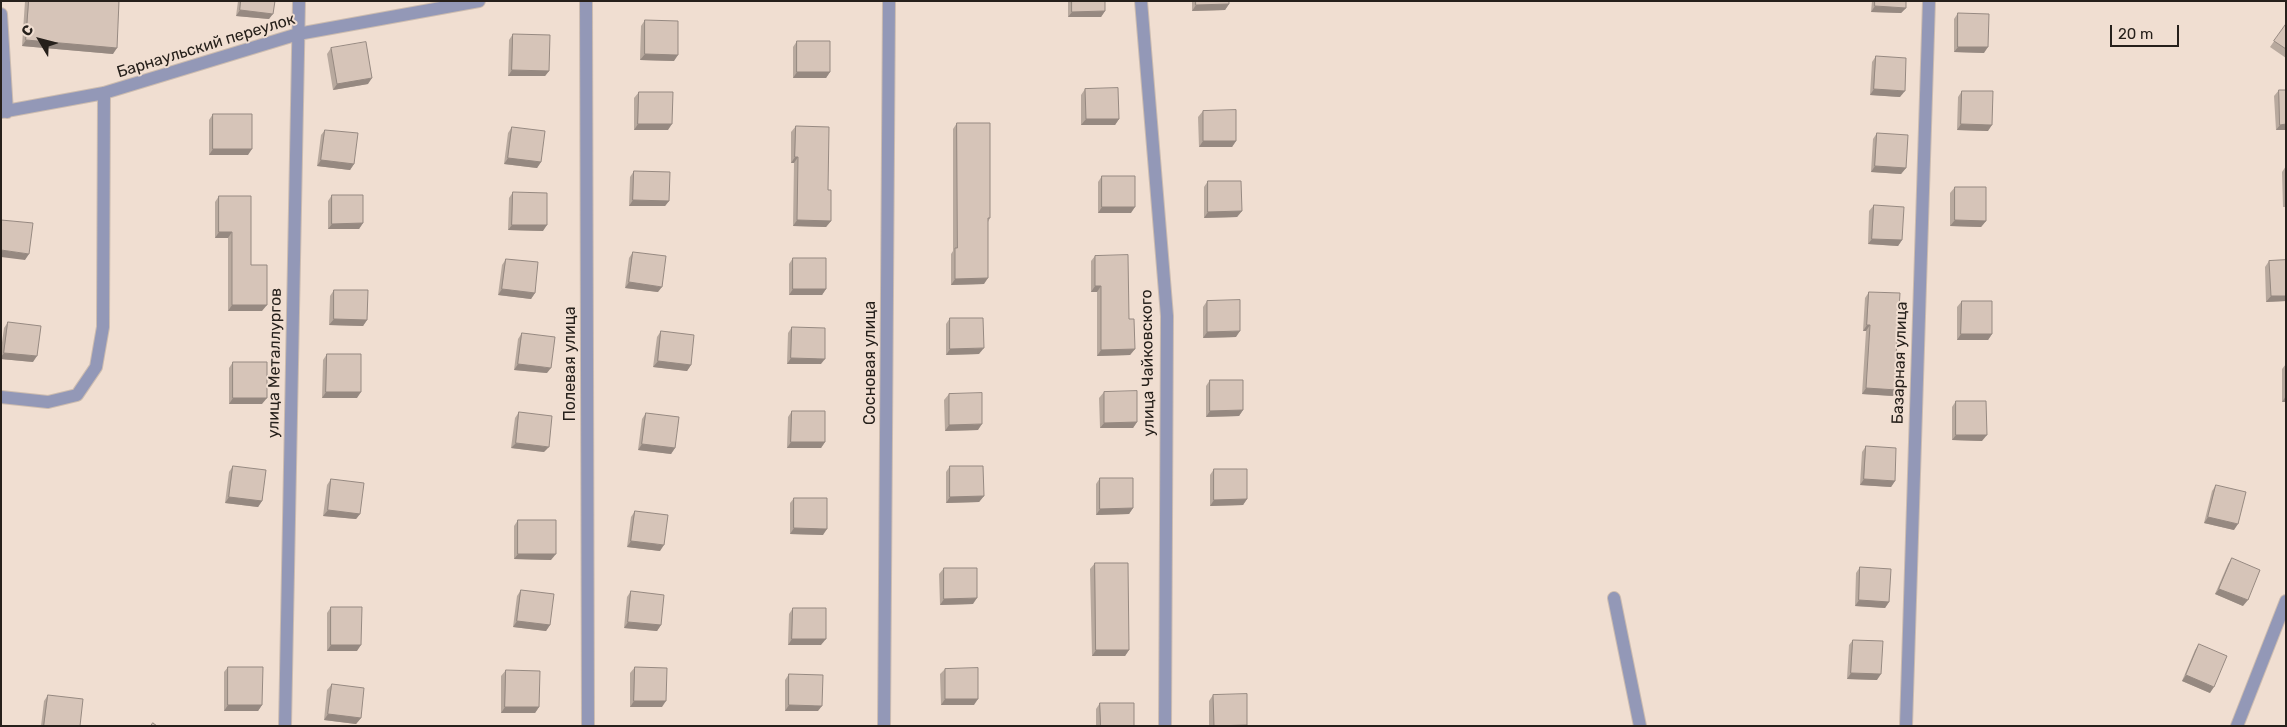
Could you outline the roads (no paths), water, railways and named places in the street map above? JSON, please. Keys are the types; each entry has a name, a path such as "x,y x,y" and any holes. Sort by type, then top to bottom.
{"street":[{"name":"улица Металлургов","path":"285,726 299,1"},
{"name":"Барнаульский переулок","path":"4,112 104,93 298,34 479,1"},
{"name":"Полевая улица","path":"586,1 588,726"},
{"name":"Сосновая улица","path":"884,726 889,1"},
{"name":"улица Чайковского","path":"1141,1 1166,316 1166,726"},
{"name":"Базарная улица","path":"1906,726 1929,1"},
{"path":"1,14 4,112"},
{"path":"1,397 48,402 77,394 96,366 103,327 104,93"},
{"path":"1614,598 1640,726"},
{"path":"2237,726 2286,601"}]}
